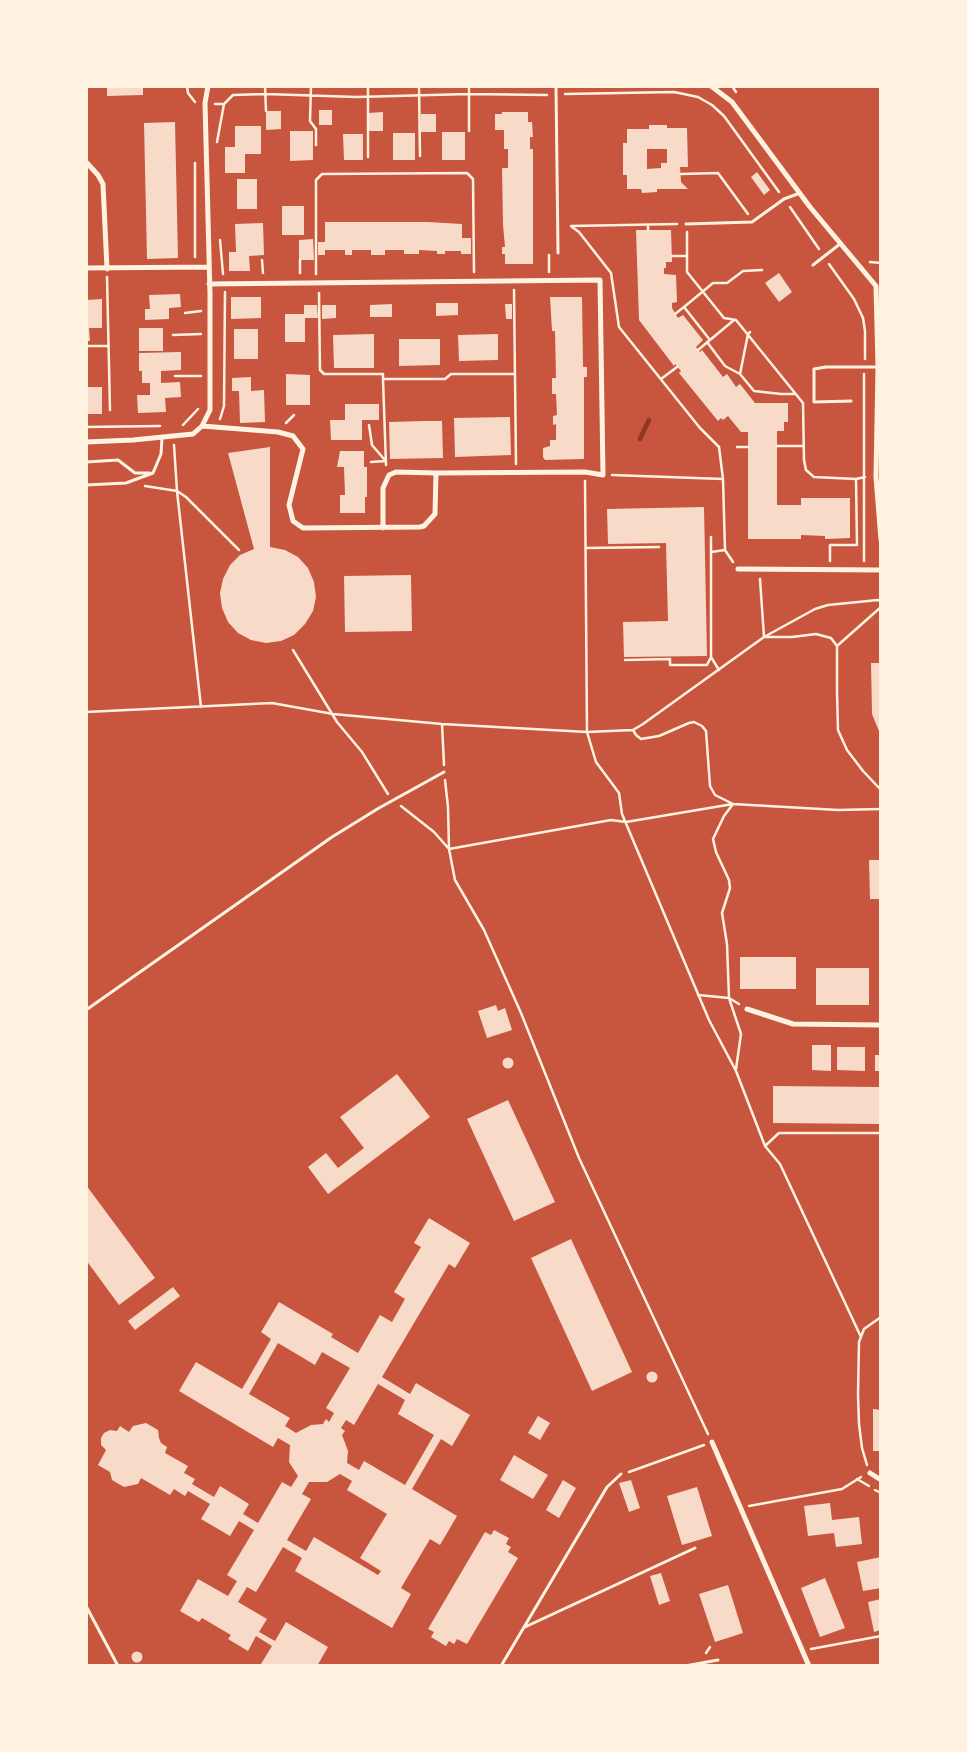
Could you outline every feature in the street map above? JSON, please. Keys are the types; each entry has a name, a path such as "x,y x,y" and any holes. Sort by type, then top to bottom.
{"street":[{"path":"86,442 162,438 193,434 202,426 210,410 210,309 205,103 208,86"},
{"path":"711,86 732,102 810,207 878,286 876,477 881,540"},
{"path":"86,162 98,174 103,184 107,269"},
{"path":"86,268 209,267"},
{"path":"209,284 600,280 603,475 585,472 396,472 389,475 383,488 383,528"},
{"path":"202,426 278,432 293,436 303,449 289,504 293,522 303,528 420,528 428,523 435,514 436,473"},
{"path":"738,568 759,570 881,570"},
{"path":"747,1009 793,1024 881,1025"},
{"path":"712,1442 809,1666"},
{"path":"870,1473 881,1480"}],"lane":[{"path":"556,86 558,253"},
{"path":"686,224 752,222 784,199 800,193"},
{"path":"813,265 841,244"},
{"path":"851,401 814,402 814,369 826,367 878,367"},
{"path":"86,485 126,483 153,473 161,454 162,438"},
{"path":"86,462 118,460 135,473 153,473"},
{"path":"86,1010 332,837 444,772"},
{"path":"501,1666 607,1487 621,1474"},
{"path":"524,1627 695,1548"},
{"path":"86,1606 118,1666"},
{"path":"685,1666 718,1660"}],"path":[{"path":"187,86 188,93 196,103 224,104"},
{"path":"265,86 266,111"},
{"path":"311,86 310,121 316,129 316,145"},
{"path":"368,86 368,158"},
{"path":"419,86 420,156"},
{"path":"469,86 469,131"},
{"path":"216,147 224,104 233,95 368,97 674,92 698,97 712,105 724,116 784,199 854,299 863,318 865,331 864,570"},
{"path":"389,475 385,460 383,374 324,374 321,372 316,180 322,174 467,173 473,179 474,281"},
{"path":"681,174 718,173 752,222"},
{"path":"558,226 686,224 687,272 724,318 736,320 749,333 803,403 806,470 814,476 856,479 876,477"},
{"path":"648,225 648,230"},
{"path":"571,226 579,232 611,273 619,327 700,428 719,447 723,479 725,550 738,568"},
{"path":"218,427 224,406 224,284 220,236"},
{"path":"672,256 687,256"},
{"path":"262,260 263,284"},
{"path":"300,260 300,283"},
{"path":"107,269 110,410"},
{"path":"675,314 713,283 727,283 743,271 762,270"},
{"path":"514,281 516,472"},
{"path":"684,307 710,340"},
{"path":"185,313 210,309"},
{"path":"698,350 734,320"},
{"path":"740,374 749,333"},
{"path":"173,335 210,335"},
{"path":"707,342 725,366 740,374 754,391 796,394"},
{"path":"86,346 108,346"},
{"path":"661,379 677,367"},
{"path":"383,379 445,379 451,374 515,374"},
{"path":"175,376 210,377"},
{"path":"744,389 749,385"},
{"path":"369,425 372,445 385,460"},
{"path":"86,427 164,426"},
{"path":"183,426 202,426"},
{"path":"174,436 177,491 201,707"},
{"path":"777,446 804,446"},
{"path":"737,447 748,447"},
{"path":"371,462 385,460"},
{"path":"585,472 587,732 596,762 619,794 622,814 709,1020 736,1071 765,1146 780,1164 861,1337"},
{"path":"603,475 723,479"},
{"path":"830,570 830,545 857,545 856,479"},
{"path":"126,483 177,491 186,497 239,550"},
{"path":"625,660 670,658 670,665 707,665 711,657 711,536"},
{"path":"586,548 659,547"},
{"path":"711,552 725,550"},
{"path":"759,570 764,637"},
{"path":"86,712 272,704 333,714 442,724 587,732 633,730 764,637 814,609 828,605 878,600 881,602"},
{"path":"837,646 881,607"},
{"path":"764,637 792,637 816,634 830,638 837,646 838,730 846,750 862,771 881,790"},
{"path":"293,650 337,722 362,752 393,801 434,832 449,849"},
{"path":"711,657 719,670"},
{"path":"633,730 641,739 659,736 689,723 694,722 702,726 706,731 710,786 715,795 733,804"},
{"path":"442,724 449,849 455,880 484,930 521,1014 579,1158 712,1442 621,1474"},
{"path":"733,804 724,816 713,839 716,852 729,880 730,888 722,913 727,944 729,998 741,1034 736,1071"},
{"path":"449,849 611,820 626,822 733,804 838,810 881,809"},
{"path":"698,995 729,998"},
{"path":"765,1146 779,1133 881,1133"},
{"path":"740,1508 842,1489 870,1473 862,1448 859,1424 858,1366 861,1337 864,1329 881,1317"},
{"path":"803,1650 881,1636"}],"building":[{"path":"107,86 143,86 143,95 107,96"},
{"path":"319,110 332,110 332,125 319,125"},
{"path":"266,111 281,111 281,129 266,130"},
{"path":"383,112 383,131 368,131 368,113"},
{"path":"502,112 528,112 528,122 532,122 533,137 530,137 530,149 533,149 533,264 505,264 505,254 502,254 502,247 505,247 502,168 508,168 508,149 504,149 504,130 495,130 495,114 502,114"},
{"path":"421,114 436,114 436,132 421,132"},
{"path":"175,122 178,258 147,259 144,123"},
{"path":"649,125 667,125 667,128 687,128 688,167 680,167 681,182 688,189 657,189 657,192 642,193 641,189 627,189 627,175 623,175 623,143 627,143 627,129 649,129","holes":["647,149 667,149 667,163 661,163 661,168 647,169"]},
{"path":"235,126 261,126 261,154 245,154 245,173 225,173 225,147 235,147"},
{"path":"290,131 313,131 313,160 290,161"},
{"path":"442,132 465,132 465,160 442,160"},
{"path":"393,133 415,133 415,160 393,160"},
{"path":"343,134 363,134 363,160 344,160"},
{"path":"757,172 770,190 764,195 751,177"},
{"path":"237,179 257,179 257,209 237,209"},
{"path":"282,206 304,206 304,235 282,235"},
{"path":"325,222 428,222 462,224 462,238 471,238 471,254 461,254 461,251 445,251 445,254 437,254 437,251 419,250 419,254 404,254 404,250 385,250 385,255 371,255 371,250 352,250 352,255 345,255 345,250 325,250 325,255 318,255 318,242 325,242"},
{"path":"263,223 264,255 249,256 250,271 229,271 229,252 236,252 235,224"},
{"path":"636,230 671,230 672,262 666,262 664,274 676,275 677,302 672,303 672,308 678,318 683,315 703,340 696,347 700,352 702,350 723,377 727,374 736,387 740,384 755,403 788,403 788,422 784,422 784,431 777,431 777,505 801,505 801,498 850,498 850,538 825,539 825,536 801,535 801,539 748,539 748,432 741,432 728,416 718,421 679,373 681,371 675,364 674,366 639,320"},
{"path":"313,239 314,260 299,260 299,240"},
{"path":"779,273 792,292 779,302 765,283"},
{"path":"180,294 181,307 169,308 169,319 145,320 145,309 150,309 149,295"},
{"path":"231,297 261,297 261,318 231,319"},
{"path":"550,297 582,297 583,367 587,367 587,377 584,377 584,459 545,460 543,457 543,448 550,446 550,440 556,440 556,424 553,425 553,416 557,415 556,394 552,394 552,378 556,378 555,331 552,331"},
{"path":"102,299 102,328 89,328 90,341 86,341 86,300"},
{"path":"436,303 458,303 458,315 436,316"},
{"path":"392,304 392,317 370,317 370,305"},
{"path":"505,304 512,304 512,319 506,319"},
{"path":"304,305 317,305 318,318 305,318 305,342 285,342 285,314 304,314"},
{"path":"322,305 336,305 336,318 322,319"},
{"path":"139,328 163,328 163,351 139,351"},
{"path":"234,329 258,329 258,359 234,359"},
{"path":"374,334 374,368 334,368 333,335"},
{"path":"498,334 498,360 459,361 458,335"},
{"path":"399,339 440,339 440,365 399,366"},
{"path":"181,352 181,370 161,371 161,383 180,382 181,397 165,398 166,412 138,413 137,395 150,395 150,383 142,383 142,371 139,371 139,353"},
{"path":"286,374 310,375 310,405 286,405"},
{"path":"251,377 251,391 264,390 265,422 240,423 239,391 232,391 232,378"},
{"path":"86,387 102,387 102,414 86,414"},
{"path":"345,404 379,404 379,420 362,420 362,440 331,440 330,420 345,420"},
{"path":"510,417 511,455 455,457 454,418"},
{"path":"442,421 443,458 390,459 389,422"},
{"path":"270,447 270,547 285,550 298,557 308,568 314,582 316,597 313,611 305,624 294,635 281,641 266,643 251,640 238,633 228,622 222,608 220,593 223,579 230,565 240,555 254,549 228,453"},
{"path":"340,451 364,451 364,467 367,467 365,513 340,513 340,495 345,495 344,467 337,467"},
{"path":"704,507 707,656 624,657 623,622 668,621 666,543 608,544 607,509"},
{"path":"411,575 412,631 345,632 344,576"},
{"path":"871,663 881,663 881,736 872,714"},
{"path":"869,860 881,860 881,899 870,899"},
{"path":"740,957 796,957 796,989 740,989"},
{"path":"816,968 869,968 869,1005 816,1005"},
{"path":"496,1005 498,1011 505,1008 512,1030 487,1038 478,1011"},
{"path":"812,1045 831,1045 831,1071 812,1070"},
{"path":"837,1047 865,1047 865,1071 837,1070"},
{"path":"875,1055 881,1055 881,1071 875,1071"},
{"path":"508,1057 514,1063 508,1069 502,1063"},
{"path":"397,1074 430,1117 328,1194 308,1167 326,1153 338,1168 364,1148 340,1117"},
{"path":"773,1086 881,1087 881,1124 773,1123"},
{"path":"508,1100 555,1202 514,1221 467,1119"},
{"path":"86,1185 155,1278 119,1305 86,1260"},
{"path":"429,1218 470,1243 455,1268 449,1264 382,1377 410,1394 416,1383 470,1415 452,1446 441,1439 412,1489 457,1516 440,1545 430,1539 401,1588 411,1594 392,1628 295,1571 302,1558 283,1547 256,1592 247,1587 238,1602 267,1619 259,1632 275,1641 286,1622 328,1647 317,1666 264,1666 261,1664 272,1646 256,1636 248,1651 228,1639 231,1635 202,1618 199,1622 180,1611 198,1579 228,1596 237,1581 227,1575 254,1530 239,1521 230,1536 201,1519 210,1504 188,1491 185,1496 174,1489 170,1495 141,1478 138,1484 124,1487 112,1480 110,1472 98,1465 106,1450 101,1445 101,1438 104,1433 110,1430 117,1431 120,1426 129,1432 133,1426 146,1423 158,1430 161,1443 167,1447 165,1453 188,1466 184,1473 195,1479 192,1484 214,1497 220,1486 249,1504 243,1514 258,1523 282,1482 291,1487 298,1476 289,1462 290,1445 278,1438 273,1447 179,1391 196,1362 242,1389 271,1339 261,1332 279,1302 333,1334 331,1337 358,1353 380,1315 392,1322 405,1299 394,1292 421,1247 414,1243","holes":["278,1343 315,1365 322,1352 350,1368 326,1408 334,1413 329,1422 326,1419 323,1424 311,1425 296,1433 285,1426 290,1418 249,1394","378,1384 405,1400 398,1414 434,1435 405,1485 364,1461 359,1470 347,1463 348,1451 342,1435 345,1431 341,1428 346,1420 354,1425","340,1474 352,1481 347,1490 387,1514 360,1558 381,1571 378,1575 314,1537 306,1551 287,1540 311,1499 302,1494 309,1482 327,1482"]},
{"path":"571,1239 632,1372 592,1391 531,1258"},
{"path":"173,1287 180,1296 135,1330 128,1321"},
{"path":"652,1371 658,1377 652,1383 646,1377"},
{"path":"873,1409 881,1410 881,1451 873,1451"},
{"path":"538,1416 550,1423 540,1440 528,1433"},
{"path":"514,1455 548,1475 533,1499 500,1480"},
{"path":"563,1480 576,1488 559,1518 546,1510"},
{"path":"631,1480 640,1508 629,1512 619,1483"},
{"path":"697,1487 712,1536 682,1545 667,1496"},
{"path":"830,1503 832,1520 859,1517 862,1544 836,1547 834,1533 808,1536 804,1506"},
{"path":"494,1530 509,1538 506,1544 511,1547 508,1552 518,1558 467,1644 457,1639 454,1644 449,1641 446,1646 431,1637 434,1632 428,1629 485,1532 491,1535"},
{"path":"881,1557 881,1588 863,1591 857,1562"},
{"path":"661,1573 670,1601 659,1605 650,1576"},
{"path":"825,1578 845,1628 820,1637 801,1588"},
{"path":"728,1585 743,1633 715,1642 699,1594"},
{"path":"881,1599 881,1630 874,1632 868,1602"},
{"path":"137,1651 143,1657 137,1663 131,1657"}],"waterway":[{"path":"640,439 649,420"}]}
